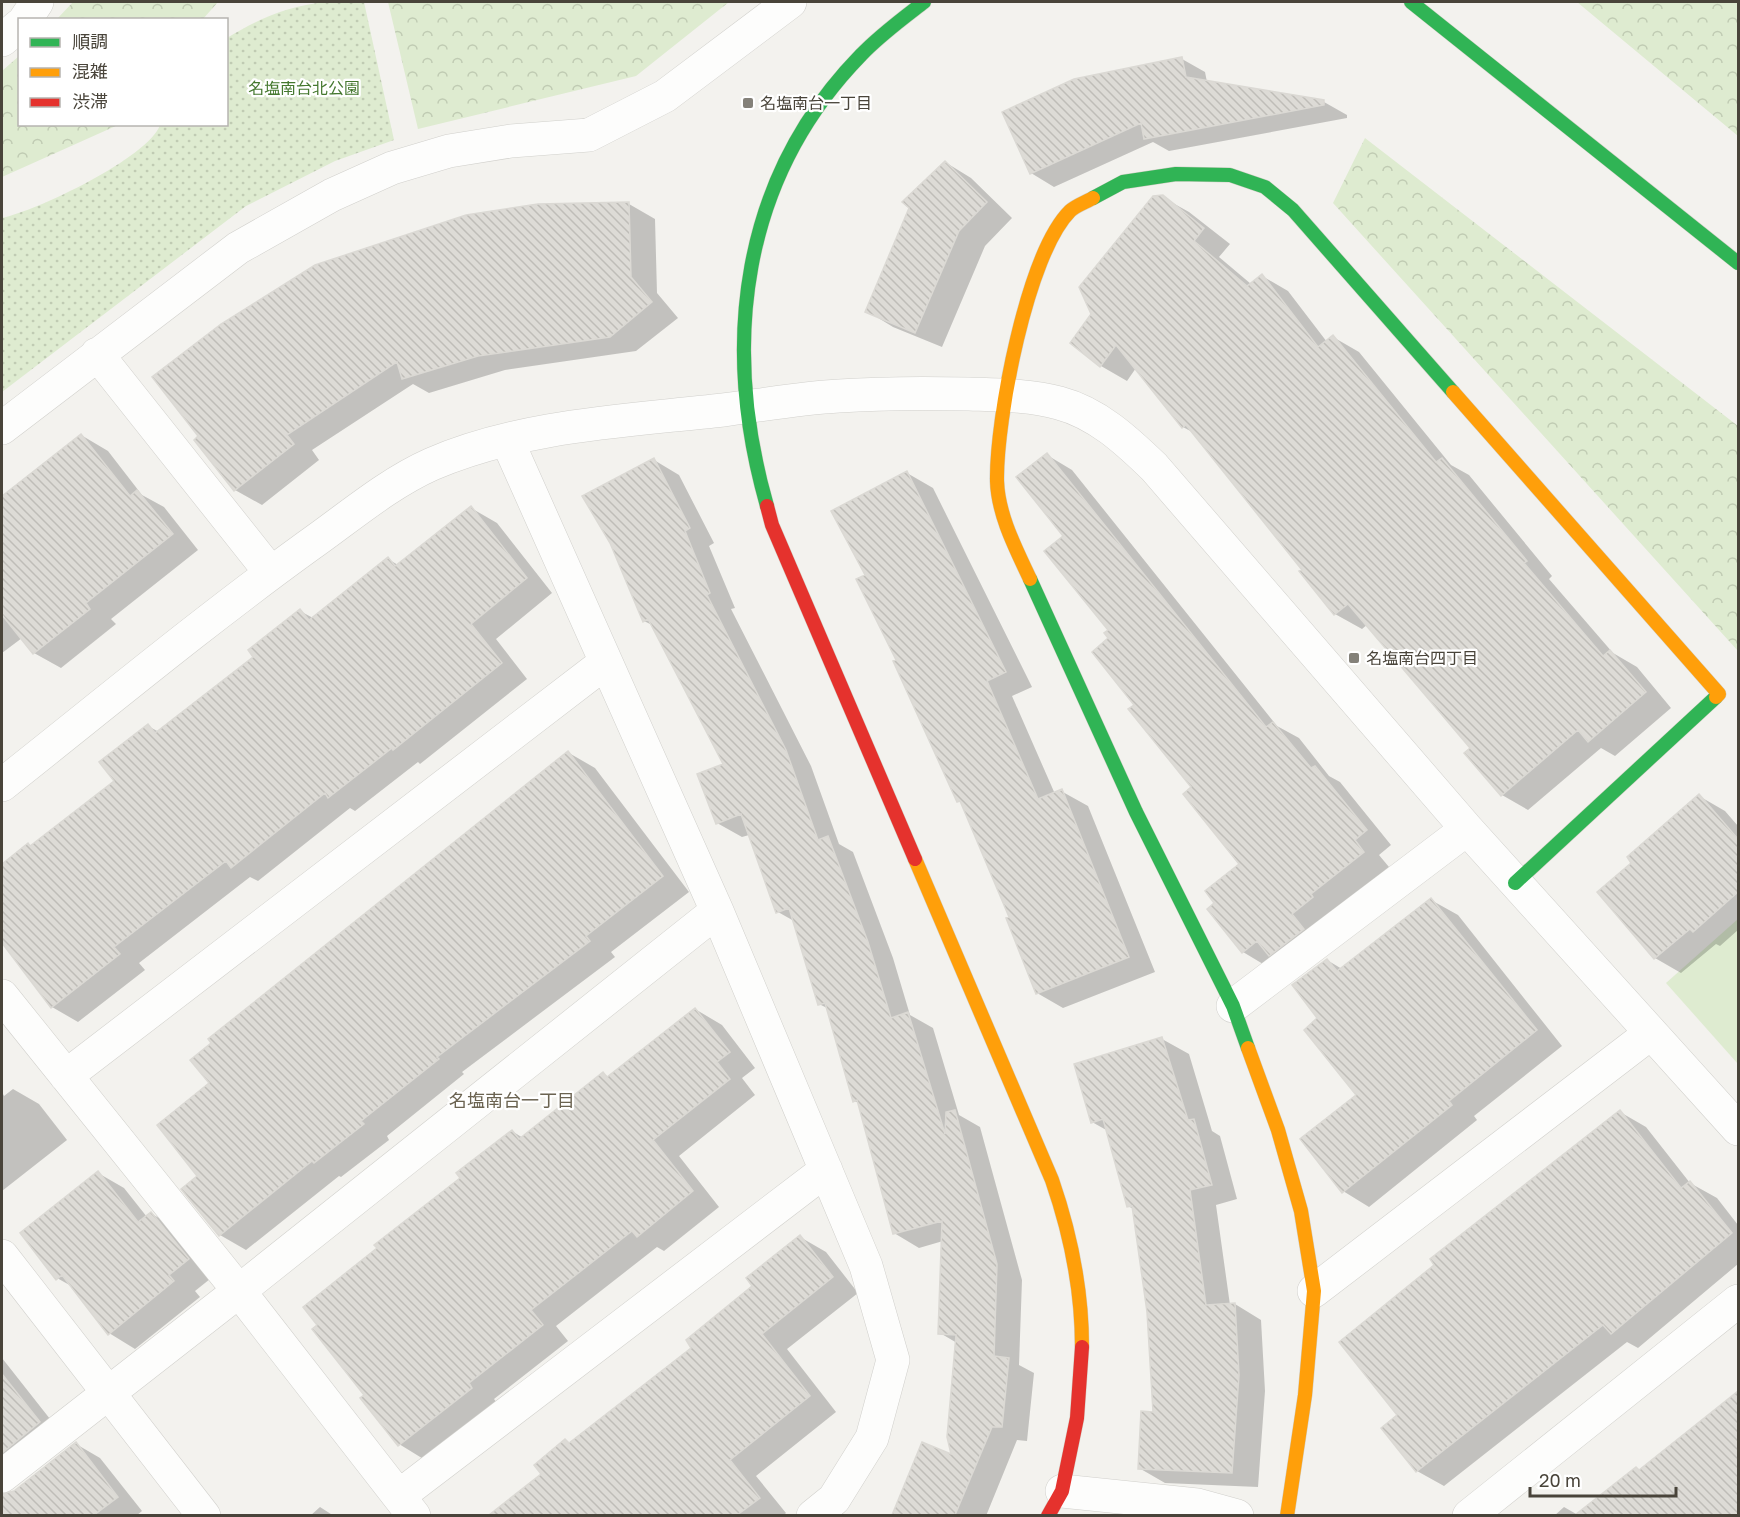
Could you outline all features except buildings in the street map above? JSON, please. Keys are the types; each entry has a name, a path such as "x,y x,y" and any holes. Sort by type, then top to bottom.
{"street":[{"path":"26,18 37,2"},
{"path":"2,428 238,248 332,195 392,168 449,151 511,141 589,135 665,96 790,2"},
{"path":"924,2 856,59 793,145 770,199 750,266 742,328 746,407 756,475 776,535 1052,1180 1068,1226 1082,1304 1082,1364 1077,1418 1055,1503 1197,1505 1237,1515"},
{"path":"1411,2 1738,263"},
{"path":"2,40 18,27"},
{"path":"1287,1515 1305,1395 1314,1291 1301,1211 1278,1130 1233,1006 1136,812 1013,542 1001,505 997,481 1005,395 1020,325 1047,248 1070,211 1123,182 1176,174 1230,175 1265,187 1293,210 1719,694 1515,883"},
{"path":"97,354 271,573"},
{"path":"2,785 271,573 391,487 431,465 507,440 579,426 838,396 918,393 1005,395 1056,402 1085,412 1130,444 1154,467 1467,829 1738,1129"},
{"path":"507,440 717,910 866,1266 893,1360 872,1438 834,1499 813,1515"},
{"path":"66,1077 606,662"},
{"path":"1233,1006 1467,829"},
{"path":"2,1476 239,1291 717,910"},
{"path":"2,996 239,1291 406,1506 826,1170"},
{"path":"1314,1291 1651,1033"},
{"path":"2,1256 204,1515"},
{"path":"1469,1515 1738,1301"}],"green space":[{"path":"73,2 218,2 204,18 58,18"},
{"name":"名塩南台北公園","path":"326,2 364,2 394,140 335,161 246,206 2,392 2,218 64,194 114,167 151,138 159,126 228,126 228,37 274,14"},
{"path":"388,2 729,2 636,76 418,129"},
{"path":"1577,2 1738,2 1738,136"},
{"path":"18,57 18,126 116,126 2,177 2,71"},
{"path":"1365,138 1738,426 1738,651 1333,203"},
{"path":"1738,919 1738,1064 1666,983"}],"traffic: fast":[{"path":"767,506 753,445 745,385 745,325 751,267 766,210 789,155 820,103 868,48 924,2"},
{"path":"1411,2 1738,263"},
{"path":"1093,198 1123,182 1176,174 1230,175 1265,187 1293,210 1453,392"},
{"path":"1030,579 1136,812 1233,1006 1248,1048"},
{"path":"1515,883 1716,697"}],"traffic: slow":[{"path":"1030,579 1009,532 998,494 998,454 1008,380 1028,299 1040,263 1054,232 1070,211 1093,198"},
{"path":"1453,392 1719,694 1716,697"},
{"path":"915,859 1052,1180 1065,1221 1078,1283 1082,1347"},
{"path":"1248,1048 1278,1130 1301,1211 1314,1291 1305,1395 1287,1516"}],"traffic: jam":[{"path":"767,506 772,525 915,859"},
{"path":"1048,1516 1062,1491 1077,1418 1082,1347"}],"place":[{"name":"名塩南台一丁目","path":"748,103"},
{"name":"名塩南台四丁目","path":"1354,658"}],"district":[{"name":"名塩南台一丁目","path":"512,1101"}]}
